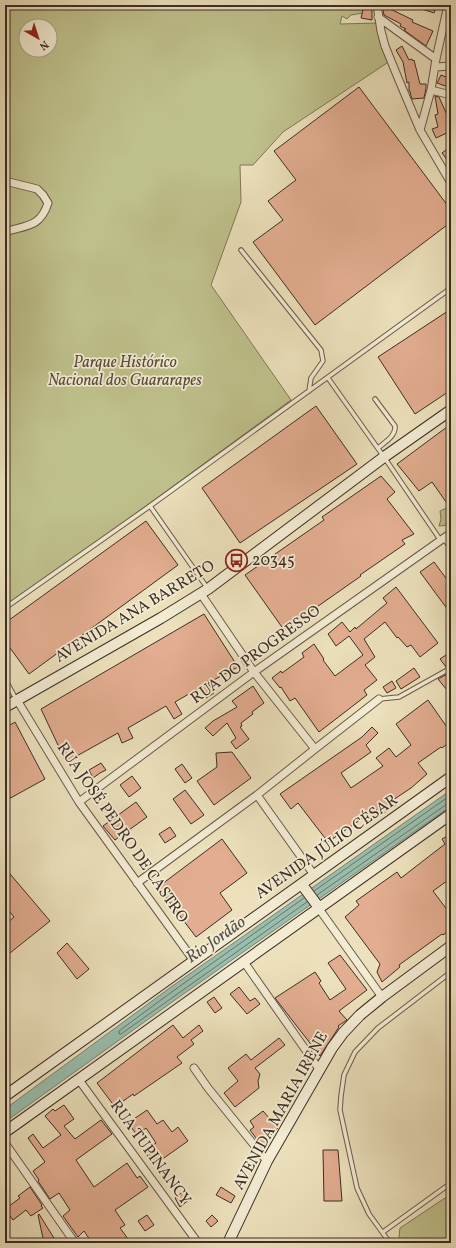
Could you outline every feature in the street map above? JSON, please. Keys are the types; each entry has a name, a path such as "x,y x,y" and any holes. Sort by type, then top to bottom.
{"street":[{"path":"377,5 378,17 385,46 420,130 451,184"},
{"path":"420,130 431,90 448,5"},
{"path":"378,17 436,63 451,66"},
{"path":"431,90 451,95"},
{"path":"5,181 37,189 43,195 48,204 41,218 32,225 5,232"},
{"name":"AVENIDA ANA BARRETO","path":"5,707 205,592 384,457 451,410"},
{"name":"RUA DO PROGRESSO","path":"79,802 254,672 451,533"},
{"path":"205,592 254,672 315,749"},
{"path":"136,882 257,795 379,699"},
{"name":"RUA JOSÉ PEDRO DE CASTRO","path":"17,700 79,802 194,960"},
{"name":"AVENIDA JÚLIO CÉSAR","path":"5,1096 451,777"},
{"path":"257,795 314,875"},
{"path":"5,1132 244,962 318,907 451,814"},
{"path":"302,885 382,997"},
{"name":"AVENIDA MARIA IRENE","path":"228,1243 267,1161 332,1048 343,1033 360,1015 382,997 451,946"},
{"path":"244,962 319,1070"},
{"path":"194,1068 208,1088 267,1161"},
{"name":"RUA TUPINANCY","path":"79,1080 198,1243"},
{"path":"5,1143 75,1243"}],"lane":[{"path":"241,250 321,350 323,361 311,378 309,391"},
{"path":"5,608 150,506 451,288"},
{"path":"328,378 442,540 451,548"},
{"path":"375,399 396,429 392,436 378,448"},
{"path":"150,506 205,592"},
{"path":"379,699 399,697 451,668"},
{"path":"5,679 17,700"},
{"path":"390,1243 369,1214 357,1188 340,1110 344,1075 355,1052 378,1028 451,972"},
{"path":"383,1232 451,1183"}],"green space":[{"name":"Parque Histórico Nacional dos Guararapes","path":"5,5 359,5 362,6 363,13 351,15 347,19 342,16 340,24 379,23 390,61 283,132 253,165 240,165 241,202 211,285 291,400 5,609"},
{"path":"451,506 451,525 439,526 441,519 440,511"},
{"path":"451,1194 451,1243 403,1243 399,1237 400,1228"}],"water":[{"name":"Rio Jordão","path":"451,790 451,806 175,1000 5,1122 5,1109 171,987"}],"building":[{"path":"362,5 372,5 372,20 361,18 364,6"},
{"path":"382,5 413,20 412,22 433,31 426,46 404,30 406,29 400,26 401,24 384,15"},
{"path":"413,5 437,5 434,13"},
{"path":"402,46 409,60 414,60 420,84 426,84 424,98 412,99 403,62 396,50"},
{"path":"441,75 451,79 451,88 437,83"},
{"path":"359,87 451,210 451,222 315,325 253,242 283,220 268,201 296,180 274,151"},
{"path":"435,96 439,97 451,124 451,131 436,138 432,129 438,127 435,115 438,114"},
{"path":"451,146 451,165 442,153"},
{"path":"451,309 451,390 415,414 378,357"},
{"path":"316,406 357,464 240,543 202,488"},
{"path":"451,424 451,509 432,482 419,491 397,464"},
{"path":"381,476 395,492 387,499 414,534 402,540 405,544 284,630 245,575 324,520 322,517"},
{"path":"146,521 178,565 29,674 5,641 5,623"},
{"path":"434,562 451,585 451,614 420,572"},
{"path":"396,587 438,643 420,657 411,645 407,647 398,637 397,638 385,622 364,639 375,657 365,665 377,680 364,690 367,695 319,732 295,698 290,701 281,687 280,688 272,678 281,671 282,673 304,657 302,653 314,644 324,659 323,660 335,676 363,655 349,636 336,646 328,634 342,622 350,632 355,627 356,629 387,603 383,598"},
{"path":"204,614 238,667 208,683 214,693 206,698 199,688 175,702 182,714 174,719 166,706 128,728 133,738 122,743 118,733 66,762 41,709"},
{"path":"446,655 451,662 451,665 446,667 440,659"},
{"path":"414,668 420,677 401,689 396,681"},
{"path":"451,672 451,695 438,679"},
{"path":"392,681 396,688 387,693 383,687"},
{"path":"253,686 264,703 241,723 242,726 240,727 249,739 236,749 231,742 236,738 227,723 213,736 205,728 213,721 237,707 232,701"},
{"path":"428,700 451,733 451,741 418,763 427,774 411,788 393,800 396,805 381,815 376,809 328,842 298,803 291,809 280,794 362,737 372,727 378,733 366,745 371,752 341,773 351,788 383,766 376,758 389,748 396,757 411,745 396,724"},
{"path":"15,722 45,779 5,801 5,728"},
{"path":"232,752 251,778 214,805 197,781 217,767 216,753"},
{"path":"101,763 106,770 93,778 89,770"},
{"path":"182,764 192,778 185,783 175,769"},
{"path":"132,776 141,788 129,797 120,785"},
{"path":"185,790 204,815 191,824 173,799"},
{"path":"136,802 147,817 115,840 103,826"},
{"path":"170,827 176,836 165,843 159,834"},
{"path":"451,834 451,878 433,891 451,915 451,929 399,965 400,967 382,982 377,972 380,964 345,917 359,905 356,901 397,872 401,878 445,844 442,839"},
{"path":"222,839 247,873 220,893 232,910 196,937 158,887"},
{"path":"5,868 50,921 5,957 5,925 14,917 5,906"},
{"path":"67,943 89,969 77,979 57,953"},
{"path":"340,955 367,990 339,1011 347,1020 338,1026 339,1027 320,1056 275,998 315,972 321,981 319,983 330,1000 346,989 328,963"},
{"path":"239,987 250,1001 255,998 260,1004 247,1014 230,994"},
{"path":"214,997 222,1008 215,1013 207,1002"},
{"path":"173,1025 183,1038 199,1025 203,1031 191,1040 194,1044 177,1057 182,1063 134,1096 133,1094 115,1107 97,1083"},
{"path":"279,1038 285,1045 255,1068 260,1074 258,1081 259,1088 235,1107 224,1093 238,1081 228,1068 246,1054 251,1060"},
{"path":"64,1105 74,1119 64,1126 75,1139 101,1120 112,1134 76,1160 94,1187 127,1163 137,1178 140,1176 148,1187 115,1210 125,1225 120,1228 131,1243 92,1243 84,1231 78,1237 63,1216 70,1210 59,1193 50,1199 33,1171 45,1162 28,1138 33,1134 43,1148 61,1135 45,1116 53,1109 55,1111"},
{"path":"147,1110 157,1124 163,1120 172,1132 178,1127 188,1141 154,1165 144,1151 156,1143 146,1128 137,1135 128,1123"},
{"path":"263,1111 278,1128 267,1139 269,1142 262,1146 250,1130 254,1127 250,1121"},
{"path":"323,1150 338,1150 342,1201 324,1201"},
{"path":"30,1187 43,1208 31,1216 26,1210 13,1220 5,1209 20,1198 18,1196"},
{"path":"221,1187 235,1196 231,1203 216,1195"},
{"path":"185,1190 191,1198 180,1207 175,1198"},
{"path":"39,1214 57,1243 44,1243"},
{"path":"147,1215 154,1225 145,1231 138,1221"},
{"path":"212,1215 218,1221 211,1227 206,1221"}],"place":[{"name":"20345","path":"236,561"}]}
